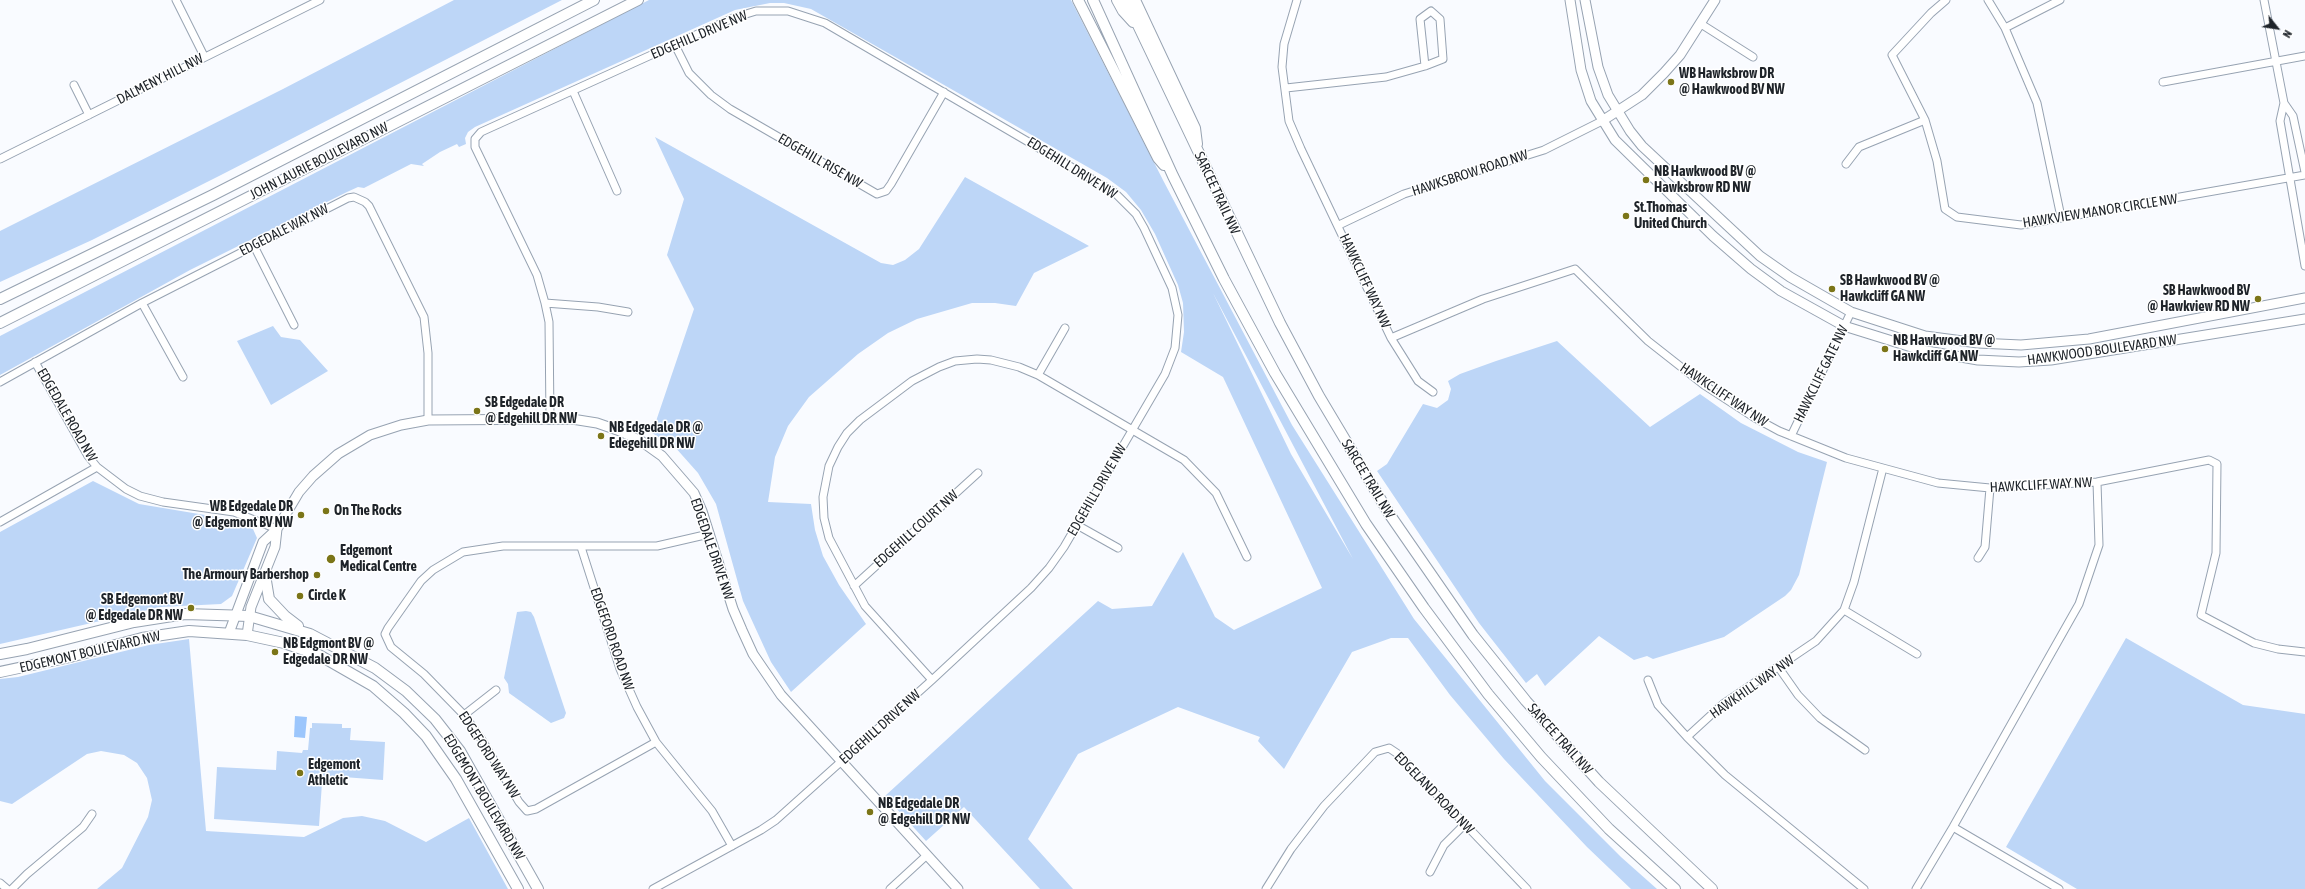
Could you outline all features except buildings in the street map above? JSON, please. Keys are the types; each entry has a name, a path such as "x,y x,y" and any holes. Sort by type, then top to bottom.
{"main road":[{"name":"JOHN LAURIE BOULEVARD NW","path":"0,299 213,195 594,0"},
{"name":"JOHN LAURIE BOULEVARD NW","path":"0,323 638,0"},
{"path":"1078,0 1158,158 1173,176"},
{"name":"SARCEE TRAIL NW","path":"1093,0 1173,176 1224,279 1275,373 1366,524 1424,608 1488,694 1541,757 1609,829 1675,889"},
{"path":"1117,0 1123,11 1140,29"},
{"name":"SARCEE TRAIL NW","path":"1126,0 1244,250 1319,396 1370,484 1428,573 1473,635 1531,707 1600,782 1712,889"},
{"path":"1135,0 1195,128 1198,152"},
{"path":"265,575 266,591 273,605 310,634"},
{"name":"EDGEMONT BOULEVARD NW","path":"0,654 27,649 126,623 160,617 199,614 235,614 249,616 310,634 375,668 406,691 435,719 463,758 538,889"},
{"name":"EDGEMONT BOULEVARD NW","path":"0,672 70,657 142,638 189,631 247,635 284,643 325,658 373,686 404,713 436,749 456,779 518,889"}],"street":[{"path":"176,0 204,56"},
{"name":"DALMENY HILL NW","path":"0,159 204,56 320,0"},
{"name":"HAWKCLIFF WAY NW","path":"1297,0 1284,44 1282,67 1290,121 1301,149 1339,225 1391,338 1483,299 1575,269 1648,341 1704,385 1755,418 1791,436 1846,458 1938,483 1990,488 2097,482 2209,460 2217,464 2216,553 2201,614 2254,643 2278,649 2305,652"},
{"name":"HAWKWOOD BOULEVARD NW","path":"1570,0 1581,70 1591,101 1602,121 1629,155 1713,236 1750,269 1781,291 1844,326 1921,350 1978,360 2019,362 2051,360 2305,319"},
{"name":"HAWKWOOD BOULEVARD NW","path":"1585,0 1598,67 1608,95 1642,146 1760,256 1832,303 1851,312 1925,336 1978,343 2021,345 2089,339 2305,298"},
{"path":"1602,121 1642,94 1664,73 1701,24 1715,0"},
{"name":"HAWKVIEW MANOR CIRCLE NW","path":"1946,0 1892,55 1925,120 1937,161 1945,209 1957,217 2021,225 2305,175"},
{"path":"1988,0 2005,28 2037,103 2061,217"},
{"path":"2005,28 2060,0"},
{"path":"2264,0 2284,103 2280,122 2288,178 2305,266"},
{"name":"EDGEHILL DRIVE NW","path":"550,420 549,322 545,303 534,268 475,147 474,142 481,132 744,14 773,10 788,11 825,23 1114,192 1136,214 1144,228 1172,288 1178,314 1177,334 1171,361 1165,374 1131,430 1064,548 1040,578 932,680 776,820 653,889"},
{"path":"1286,88 1386,77 1426,66 1442,59 1440,19 1431,11 1420,19 1426,66"},
{"path":"1701,24 1753,57"},
{"name":"EDGEHILL RISE NW","path":"675,45 689,73 711,95 730,109 878,194 886,191 891,184 944,92"},
{"path":"2163,82 2305,56"},
{"path":"74,85 89,115"},
{"path":"573,91 617,191"},
{"path":"2284,103 2293,116 2305,172"},
{"path":"1846,164 1860,148 1925,120"},
{"name":"HAWKSBROW ROAD NW","path":"1339,225 1404,194 1544,150 1602,121"},
{"name":"EDGEDALE WAY NW","path":"0,382 142,303 348,198 354,198 365,202 369,206 424,317 428,353 428,420"},
{"path":"254,246 294,325"},
{"path":"142,303 183,377"},
{"path":"545,303 598,307 628,312"},
{"name":"HAWKCLIFF GATE NW","path":"1791,436 1851,312"},
{"path":"1038,376 1065,328"},
{"path":"1391,338 1418,381 1433,392"},
{"path":"2089,339 2091,353"},
{"path":"932,680 865,606 831,543 823,508 824,487 829,466 838,447 847,433 860,420 912,380 955,361 991,360 1019,367 1038,376 1184,460 1207,482 1224,507 1247,557"},
{"name":"EDGEDALE ROAD NW","path":"35,362 80,442 97,467 126,488 140,496 163,502 234,512 277,529"},
{"name":"EDGEDALE DRIVE NW","path":"229,633 263,542 277,529 299,492 313,476 338,454 370,435 401,425 428,420 572,419 597,423 620,431 641,441 662,456 694,493 702,511 733,609 753,654 781,695 958,889"},
{"path":"0,522 97,467"},
{"name":"HAWKHILL WAY NW","path":"1686,737 1723,704 1779,668 1816,641 1844,610 1854,582 1883,468"},
{"name":"EDGEHILL COURT NW","path":"854,586 978,473"},
{"path":"1916,889 1954,827 2079,604 2099,544 2097,482"},
{"path":"1978,558 1985,547 1990,488"},
{"path":"1077,525 1118,548"},
{"name":"EDGEDALE DRIVE NW","path":"247,635 249,616 275,547 277,529"},
{"name":"EDGEFORD WAY NW","path":"656,742 536,809 527,811 519,802 482,740 464,715 424,674 388,644 385,634 408,597 433,570 463,552 503,546 656,546 709,534"},
{"name":"EDGEFORD ROAD NW","path":"581,546 620,669 656,742 712,811 732,846"},
{"path":"1844,610 1917,654"},
{"path":"1779,668 1798,695 1820,718 1865,750"},
{"path":"1648,680 1658,705 1686,737 1766,810 1864,889"},
{"path":"464,715 496,690"},
{"name":"EDGELAND ROAD NW","path":"1266,889 1308,825 1342,785 1379,749 1389,748 1394,751 1527,889"},
{"path":"12,889 27,874 83,827 92,814"},
{"path":"1430,872 1444,845 1465,824"},
{"path":"1954,827 2057,889"},
{"path":"890,889 927,855"},
{"path":"0,882 7,889"}],"shaded area":[{"path":"454,0 562,0 92,240 0,282 0,231 283,89"},
{"path":"649,0 1071,0 1164,182 1292,425 1414,619 1545,781 1621,857 1657,889 1631,889 1587,847 1504,759 1450,695 1408,638 1391,638 1352,652 1284,769 1258,741 1260,737 1178,707 1078,754 1028,839 1073,889 1040,889 964,807 926,841 885,796 1098,601 1112,609 1152,606 1183,552 1215,617 1234,630 1322,588 1223,377 1181,352 1184,332 1183,303 1178,285 1155,234 1141,210 1126,192 1107,178 811,9 784,3 770,3 735,10 475,127 468,132 465,138 466,144 459,147 457,144 440,152 422,164 424,166 411,164 364,188 358,187 347,192 190,270 0,375 0,336","holes":["1213,293 1353,559 1291,454"]},
{"path":"655,137 881,263 893,265 905,260 919,249 965,177 1089,246 1034,273 1016,306 995,303 972,303 917,319 888,333 858,354 809,397 788,426 775,457 768,502 811,504 815,530 823,556 839,585 866,624 791,692 771,662 743,601 716,504 698,473 674,446 652,433 694,309 667,255 684,199"},
{"path":"273,326 281,337 300,340 328,371 271,405 237,341"},
{"path":"1557,341 1650,427 1700,394 1741,423 1798,452 1827,462 1799,575 1791,590 1785,596 1724,637 1653,659 1647,656 1634,660 1599,636 1545,686 1537,674 1526,683 1479,623 1377,471 1387,464 1423,404 1437,408 1448,400 1451,389 1448,381 1460,374"},
{"path":"93,481 139,504 229,519 253,529 257,538 232,596 221,604 161,607 0,644 0,532"},
{"path":"517,612 531,612 534,617 566,713 564,718 551,723 509,693 508,684 504,678"},
{"path":"2126,638 2243,705 2305,714 2305,889 2077,889 2006,847"},
{"path":"189,639 206,831 304,837 343,818 362,816 385,821 426,842 469,818 508,889 97,889 122,868 148,817 152,800 147,778 137,763 124,755 101,751 87,754 12,804 0,801 0,679 18,677 149,645"},
{"path":"295,716 307,717 305,738 294,737"},
{"name":"Edgemont Athletic","path":"312,723 342,724 342,728 351,728 350,740 385,742 383,780 330,776 330,783 322,783 319,826 214,819 217,767 276,770 277,751 302,753 303,750 308,750 310,728 312,728"}],"place":[{"name":"WB Hawksbrow DR @ Hawkwood BV NW","path":"1671,82"},
{"name":"NB Hawkwood BV @ Hawksbrow RD NW","path":"1646,180"},
{"name":"St.Thomas United Church","path":"1626,216"},
{"name":"SB Hawkwood BV @ Hawkcliff GA NW","path":"1832,289"},
{"name":"SB Hawkwood BV @ Hawkview RD NW","path":"2258,299"},
{"name":"NB Hawkwood BV @ Hawkcliff GA NW","path":"1885,349"},
{"name":"SB Edgedale DR @ Edgehill DR NW","path":"477,411"},
{"name":"NB Edgedale DR @ Edegehill DR NW","path":"601,436"},
{"name":"On The Rocks","path":"326,511"},
{"name":"WB Edgedale DR @ Edgemont BV NW","path":"301,515"},
{"name":"Edgemont Medical Centre","path":"331,559"},
{"name":"The Armoury Barbershop","path":"317,575"},
{"name":"Circle K","path":"300,596"},
{"name":"SB Edgemont BV @ Edgedale DR NW","path":"191,608"},
{"name":"NB Edgmont BV @ Edgedale DR NW","path":"275,652"},
{"name":"Edgemont Athletic","path":"300,773"},
{"name":"NB Edgedale DR @ Edgehill DR NW","path":"870,812"}]}
